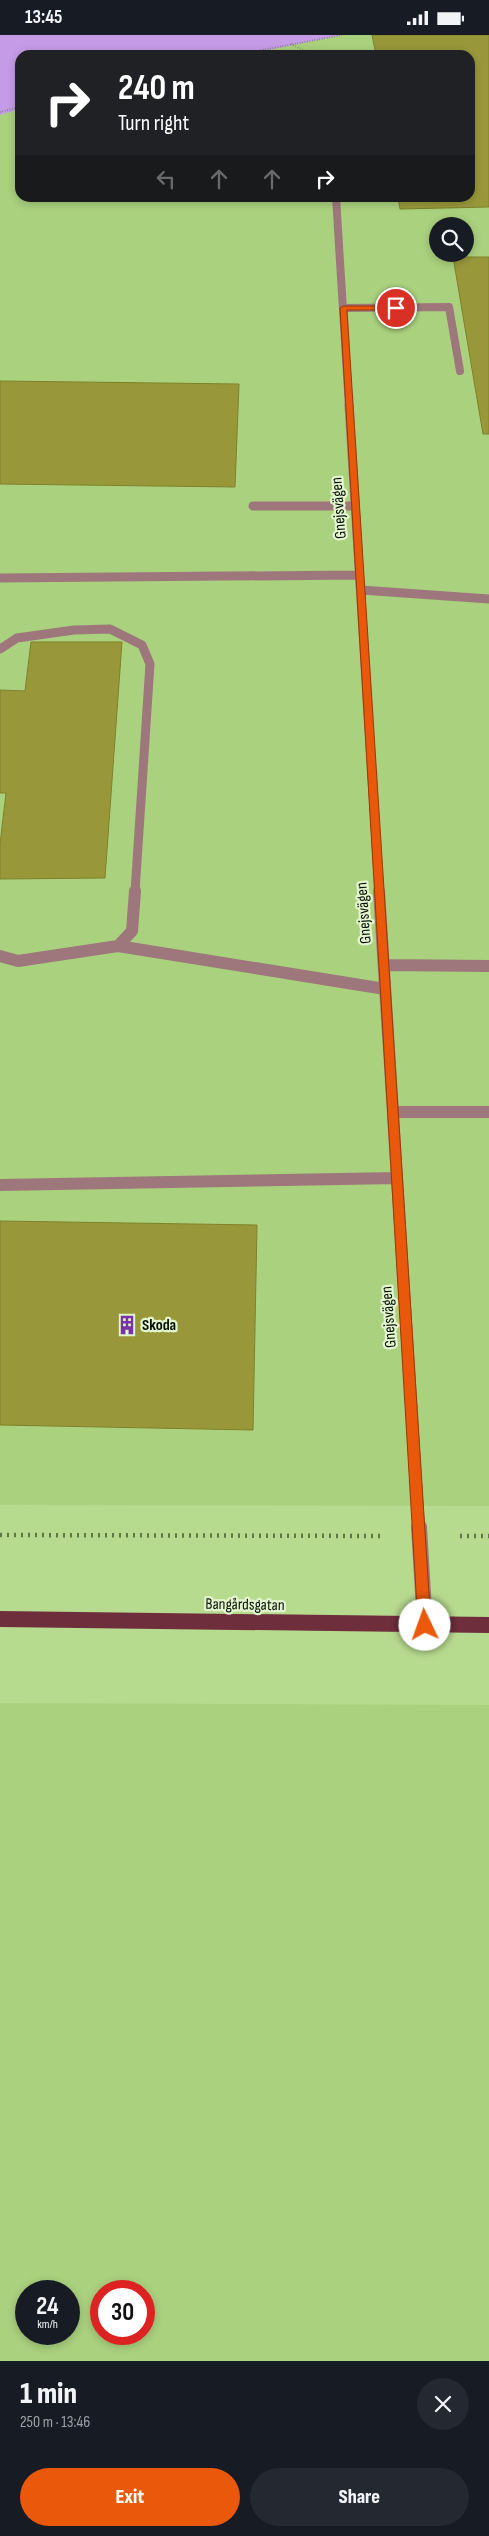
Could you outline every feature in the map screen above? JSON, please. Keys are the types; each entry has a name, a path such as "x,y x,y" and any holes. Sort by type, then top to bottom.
{"main road":[{"name":"Bangårdsgatan","path":"0,1619 489,1625"}],"street":[{"name":"Gnejsvägen","path":"336,202 425,1625"},
{"path":"343,308 449,307 460,371"},
{"path":"253,507 356,507"},
{"path":"0,578 360,575"},
{"path":"361,590 489,599"},
{"path":"0,649 17,638 74,630 110,629 142,645 150,663 132,931 118,946"},
{"path":"0,956 18,961 118,946 385,989"},
{"path":"384,965 489,966"},
{"path":"393,1112 489,1112"},
{"path":"0,1185 397,1178"}],"path":[{"path":"261,50 342,35"},
{"path":"291,44 303,50"},
{"path":"0,112 15,108"},
{"path":"0,1535 489,1536"}],"shaded area":[{"path":"0,35 343,35 269,50 15,50 15,110 0,115"},
{"path":"343,35 489,35 489,1506 0,1505 0,115 15,110 15,202 475,202 475,50 269,50"},
{"path":"0,1703 489,1705 489,2361 0,2361"}],"building":[{"path":"372,35 489,35 489,207 400,209 399,202 475,202 475,50 375,50"},
{"path":"474,257 489,257 489,434 483,434 454,262 474,262"},
{"path":"0,381 239,384 235,487 0,484"},
{"path":"31,642 122,642 105,878 0,879 0,844 6,793 0,793 0,690 25,691"},
{"name":"Skoda","path":"0,1221 257,1225 253,1430 0,1425"}],"place":[{"name":"Skoda","path":"127,1325"}],"route":[{"path":"396,308 343,308 425,1625"}]}
